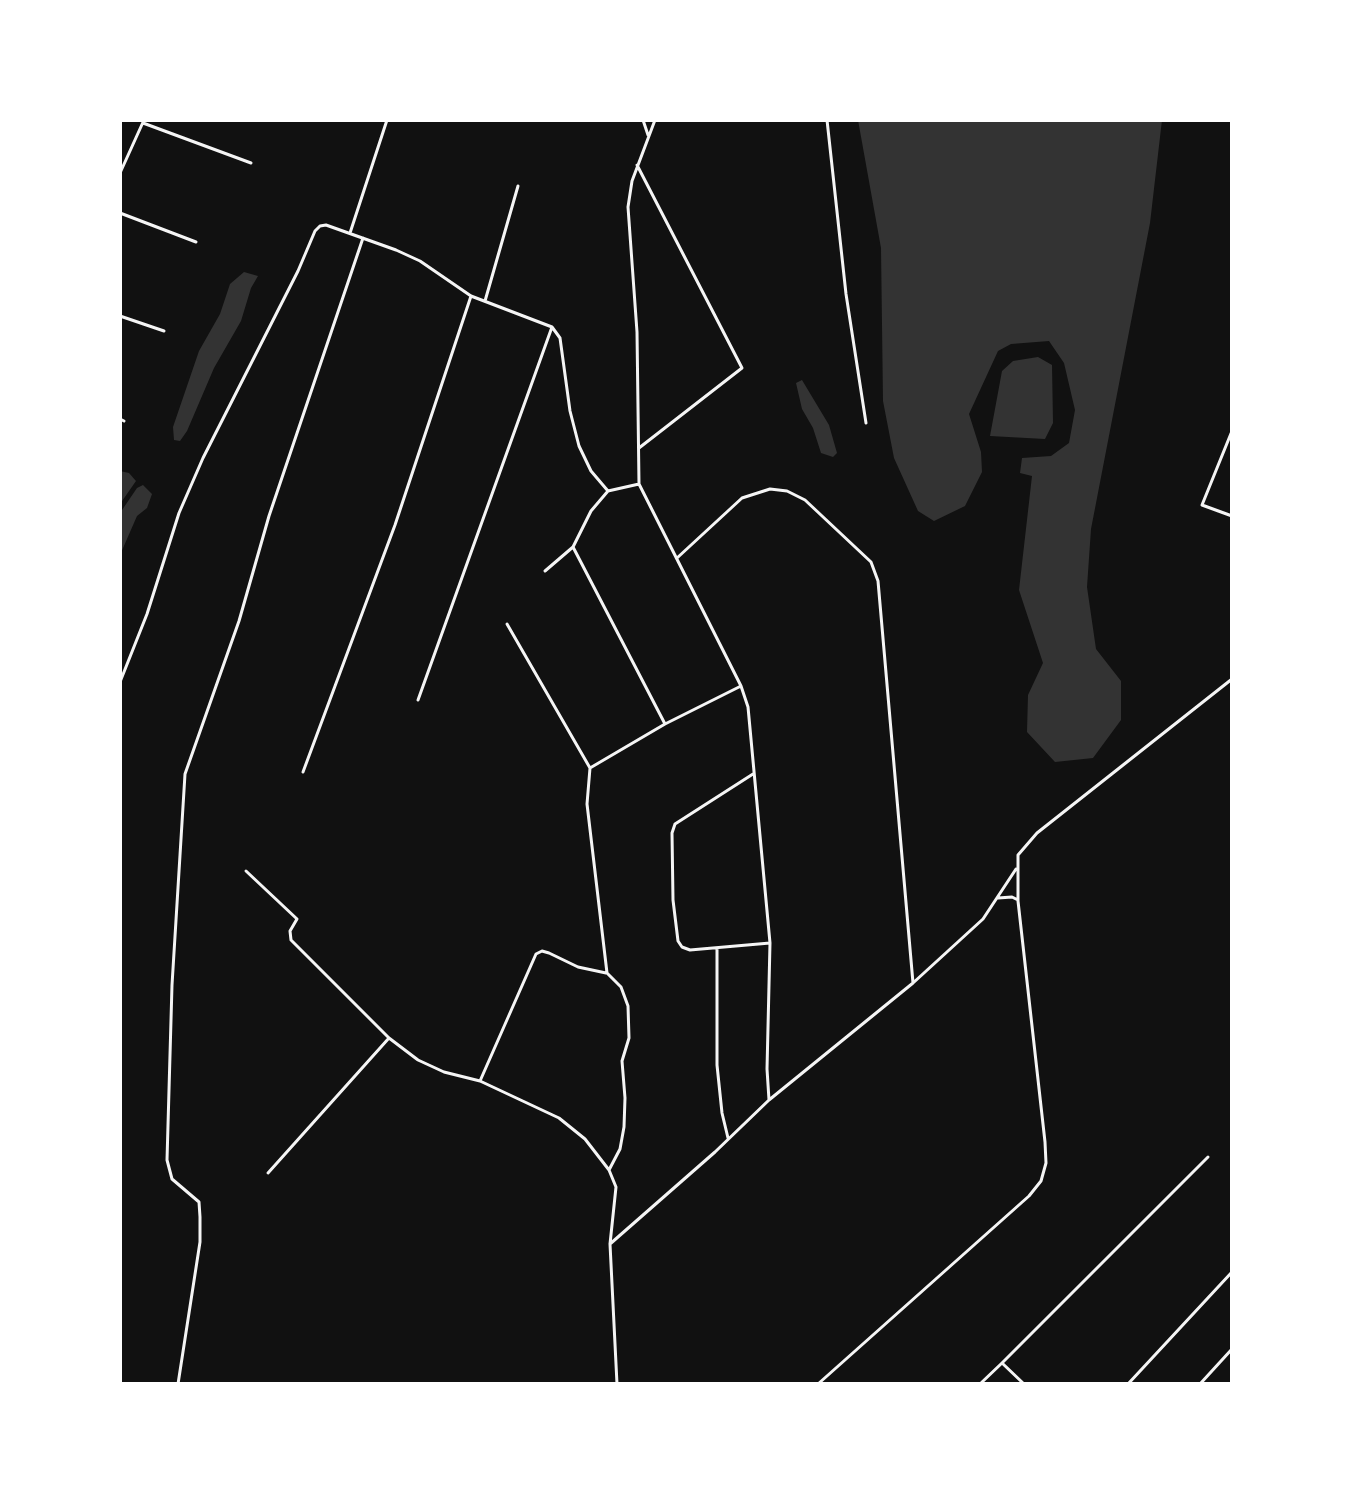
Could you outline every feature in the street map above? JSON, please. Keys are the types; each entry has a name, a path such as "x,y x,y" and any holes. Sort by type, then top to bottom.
{"street":[{"path":"350,233 387,120"},
{"path":"643,120 648,136"},
{"path":"655,120 637,165 628,207 637,332 639,484 741,686 748,707 770,943 767,1069 769,1100"},
{"path":"827,120 846,294 867,423"},
{"path":"120,173 144,122 251,163"},
{"path":"637,165 742,368 639,448"},
{"path":"485,301 518,186"},
{"path":"120,213 196,242"},
{"path":"120,682 147,614 179,513 203,458 298,272 315,231 320,226 326,225 350,233 420,261 471,296 552,327 560,338 570,411 579,446 591,471 609,491"},
{"path":"178,1384 200,1242 199,1202 172,1179 167,1160 172,985 185,774 239,621 269,516 363,238"},
{"path":"303,772 391,536 471,296"},
{"path":"120,316 164,331"},
{"path":"418,700 552,327"},
{"path":"1232,431 1202,505 1232,516"},
{"path":"545,571 573,547 591,511 609,491 639,484"},
{"path":"677,558 742,498 770,489 787,491 805,500 872,562 878,581 913,983"},
{"path":"573,547 665,724"},
{"path":"507,624 590,768 587,804 607,973"},
{"path":"818,1384 1029,1196 1041,1181 1046,1163 1045,1142 1018,901 1016,869 1018,855 1037,833 1232,679"},
{"path":"590,768 665,724 741,686"},
{"path":"753,774 675,824 672,833 673,900 678,941 682,947 690,950 717,949 770,943"},
{"path":"610,1244 769,1100 913,983 983,919 1016,869"},
{"path":"246,871 297,919 291,931 291,940 389,1038 418,1060 444,1072 480,1081 560,1119 585,1139 609,1170 616,1187 610,1244 617,1384"},
{"path":"997,898 1012,897 1018,901"},
{"path":"717,949 717,1065 722,1113 728,1139"},
{"path":"480,1081 536,954 542,951 570,965 607,973 621,987 628,1006 628,1038 622,1061 626,1098 624,1127 620,1149 609,1170"},
{"path":"268,1173 389,1038"},
{"path":"980,1384 1208,1157"},
{"path":"1128,1384 1232,1272"},
{"path":"1200,1384 1232,1349"},
{"path":"1002,1363 1024,1384"}],"shaded area":[{"path":"858,120 1162,120 1150,223 1091,529 1087,587 1096,649 1121,681 1121,720 1093,758 1055,762 1027,732 1028,695 1043,663 1019,590 1032,476 1020,473 1022,458 1051,456 1069,443 1075,410 1064,363 1049,341 1011,344 998,351 969,414 981,452 982,472 965,506 934,521 918,511 894,458 883,401 881,248"},
{"path":"244,272 258,276 251,288 241,321 214,368 187,431 180,441 174,440 173,427 199,351 220,314 230,284"},
{"path":"1038,357 1052,365 1053,423 1045,439 990,436 1002,371 1013,361"},
{"path":"802,380 829,425 837,453 833,457 821,453 813,428 802,409 796,383"},
{"path":"120,471 129,473 136,481 120,504"},
{"path":"143,485 152,494 147,508 137,516 120,555 120,513 137,488"}]}
